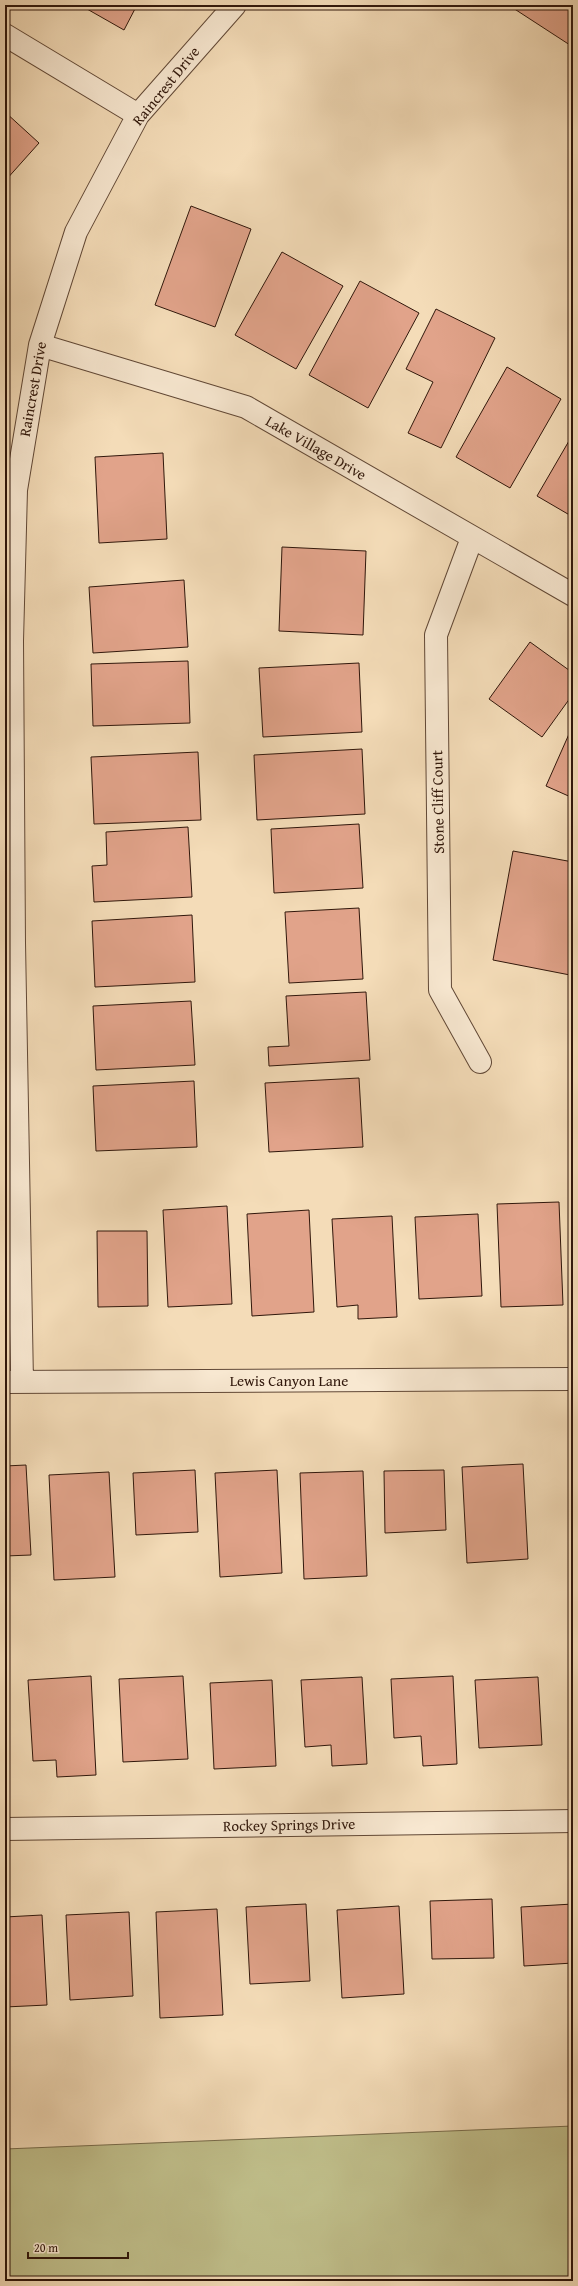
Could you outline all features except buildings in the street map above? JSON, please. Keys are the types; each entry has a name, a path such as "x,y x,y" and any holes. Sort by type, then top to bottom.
{"street":[{"name":"Raincrest Drive","path":"14,1382 9,943 12,640 16,490 40,345 76,232 138,115 235,5"},
{"path":"5,35 138,115"},
{"name":"Lake Village Drive","path":"40,345 246,407 573,595"},
{"name":"Stone Cliff Court","path":"472,538 436,635 440,990 480,1062"},
{"name":"Lewis Canyon Lane","path":"14,1382 573,1379"},
{"name":"Rockey Springs Drive","path":"5,1829 573,1822"}],"shaded area":[{"path":"573,2126 573,2281 5,2281 5,2149"}]}
